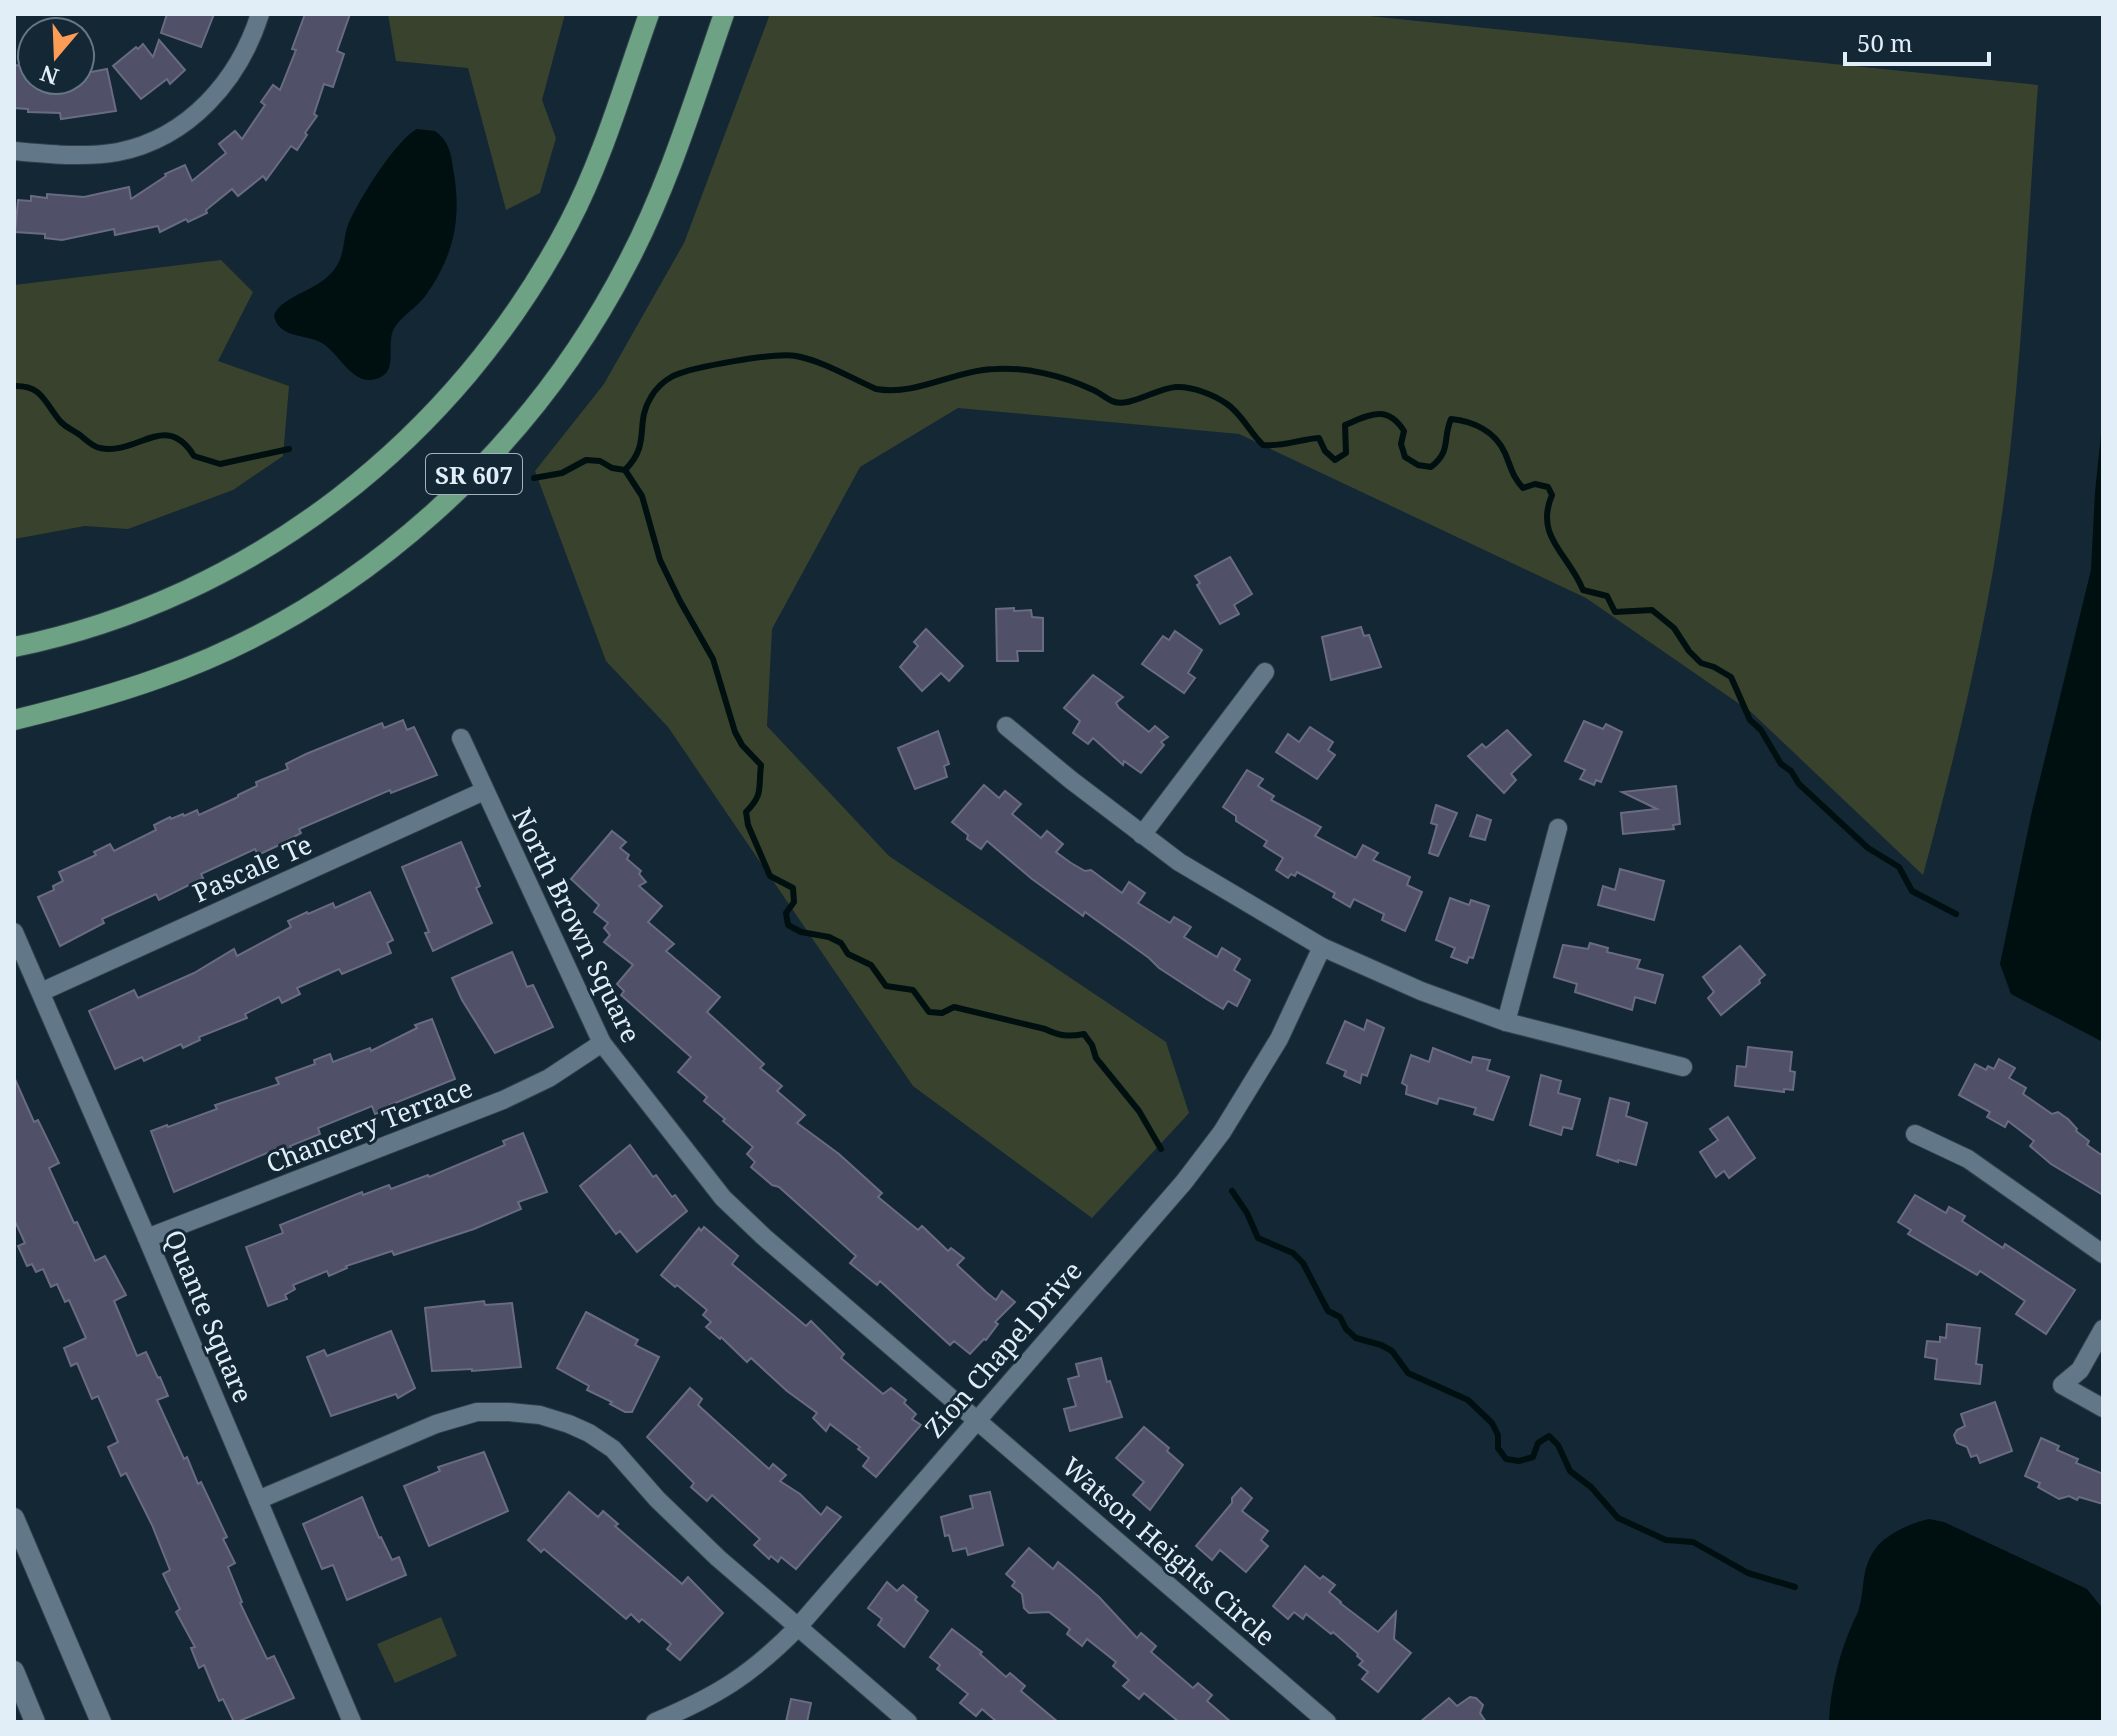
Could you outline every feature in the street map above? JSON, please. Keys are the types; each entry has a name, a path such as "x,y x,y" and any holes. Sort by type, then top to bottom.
{"main road":[{"name":"SR 607","path":"14,647 89,629 193,587 238,564 327,508 419,430 491,346 548,261 592,171 649,14"},
{"name":"SR 607","path":"14,720 162,678 277,625 366,567 456,493 510,436 560,374 608,299 655,203 724,14"},
{"path":"14,1518 101,1722"},
{"path":"14,1671 35,1722"}],"street":[{"path":"14,151 92,154 119,151 158,138 189,120 214,98 237,69 253,38 260,14"},
{"path":"1142,835 1265,672"},
{"path":"1006,726 1179,862 1322,947 1421,991 1506,1022 1683,1067"},
{"name":"North Brown Square","path":"461,738 602,1043 723,1198 977,1420"},
{"name":"Pascale Te","path":"41,992 484,791"},
{"path":"1506,1022 1558,828"},
{"name":"Quante Square","path":"14,932 352,1722"},
{"name":"Zion Chapel Drive","path":"655,1722 691,1707 734,1683 766,1660 1184,1182 1222,1132 1279,1039 1322,947"},
{"name":"Chancery Terrace","path":"147,1238 503,1100 549,1078 602,1043"},
{"path":"1915,1134 1968,1159 2103,1254"},
{"path":"2103,1329 2080,1370 2062,1385 2103,1408"},
{"path":"258,1500 436,1424 477,1412 540,1415 589,1433 613,1449 695,1537 908,1722"},
{"name":"Watson Heights Circle","path":"977,1420 1327,1722"}],"green space":[{"path":"388,14 565,14 542,100 556,138 540,193 506,210 468,68 396,61"},
{"path":"770,14 1350,14 2038,85 2019,353 2004,497 1976,660 1923,875 1751,712 1586,598 1239,434 958,408 860,467 772,629 767,726 889,856 1166,1042 1189,1113 1092,1218 913,1086 668,727 606,661 535,471 604,384 684,243"},
{"path":"221,260 253,292 218,361 289,386 283,456 233,490 128,529 85,526 14,539 14,285"},
{"path":"441,1617 457,1656 395,1683 377,1644"}],"shaded area":[{"path":"417,129 435,131 446,142 450,152 457,202 454,234 436,280 393,331 387,371 383,376 367,380 352,373 325,345 285,331 274,315 285,302 321,282 336,267 348,225 360,202 388,158"},
{"path":"2103,415 2103,1042 2011,994 2000,964 2032,811 2091,570"},
{"path":"1929,1519 1944,1522 2087,1589 2103,1609 2103,1722 1829,1722 1836,1673 1858,1610 1869,1561 1876,1547 1889,1536"}],"building":[{"path":"167,14 214,14 201,47 161,33"},
{"path":"305,14 350,14 337,51 344,54 333,87 324,84 314,114 317,116 305,133 307,135 297,150 291,146 266,180 263,176 238,196 232,189 206,210 207,213 160,232 158,226 115,235 114,229 62,240 45,238 45,234 15,232 18,200 31,201 31,196 84,197 129,187 131,199 165,174 185,165 192,181 226,153 219,144 235,131 242,139 265,105 261,102 273,85 280,90 296,50 292,49"},
{"path":"159,40 185,70 170,84 167,79 141,99 113,66 143,44 153,57"},
{"path":"14,65 16,96 96,96 96,71 107,69 116,111 61,119 60,113 28,112 28,109 14,108"},
{"path":"1230,557 1252,594 1234,605 1239,614 1220,624 1195,576"},
{"path":"1014,608 1014,611 1031,610 1032,617 1043,618 1043,651 1017,651 1018,661 997,661 996,609"},
{"path":"1361,627 1364,636 1369,635 1381,667 1331,680 1322,637"},
{"path":"926,629 963,666 949,681 941,673 922,691 900,667 918,646 914,642"},
{"path":"1175,631 1202,650 1188,673 1195,678 1184,693 1142,664 1163,636 1169,640"},
{"path":"1093,675 1123,697 1116,703 1119,708 1149,732 1155,726 1168,737 1161,742 1164,745 1141,773 1124,761 1123,765 1093,738 1088,744 1073,733 1080,721 1064,708"},
{"path":"403,720 407,730 414,727 437,775 391,793 390,790 299,829 301,833 258,855 255,849 201,874 203,878 159,900 156,894 102,919 104,923 60,946 38,897 54,890 53,886 63,881 59,872 96,855 94,852 110,844 114,851 156,830 154,825 170,817 184,816 197,810 199,815 238,797 257,786 256,782 288,769 286,764 306,754 382,723 384,728"},
{"path":"1584,721 1603,729 1606,724 1622,732 1601,782 1596,780 1594,785 1580,779 1585,770 1565,761"},
{"path":"1310,727 1333,742 1328,750 1335,755 1317,779 1276,752 1288,734 1299,742"},
{"path":"1507,730 1531,755 1511,774 1516,780 1504,793 1468,756 1482,744 1486,748"},
{"path":"938,731 949,764 944,766 947,777 915,789 898,748"},
{"path":"1247,770 1263,779 1258,786 1274,796 1271,800 1321,827 1315,836 1356,858 1363,845 1378,853 1373,860 1410,877 1407,885 1422,892 1405,931 1382,920 1384,914 1354,899 1350,907 1333,897 1335,893 1297,872 1288,878 1276,870 1283,858 1264,846 1267,841 1236,821 1236,816 1223,807"},
{"path":"984,785 999,798 1005,791 1021,804 1012,814 1041,838 1047,831 1063,844 1056,852 1071,863 1085,871 1091,870 1122,893 1129,882 1145,893 1138,903 1170,923 1174,917 1191,927 1184,937 1217,957 1222,948 1240,959 1234,970 1250,980 1237,1006 1228,1001 1223,1009 1208,1000 1159,968 1085,912 1083,916 987,841 981,849 967,839 968,835 952,822"},
{"path":"1676,786 1680,824 1673,825 1674,829 1623,834 1621,813 1657,809 1622,792"},
{"path":"1436,805 1457,813 1438,856 1429,853 1437,825 1431,823"},
{"path":"1477,815 1491,820 1485,840 1470,836"},
{"path":"612,831 626,842 620,848 641,871 639,874 646,882 639,886 662,906 648,922 674,944 666,951 720,997 707,1012 764,1064 760,1068 782,1086 777,1091 805,1115 797,1123 839,1154 882,1193 878,1197 918,1230 922,1226 948,1251 951,1248 964,1258 957,1265 986,1292 996,1300 1002,1291 1015,1302 995,1322 998,1324 986,1340 970,1354 954,1341 950,1345 880,1281 877,1285 850,1263 856,1256 779,1187 772,1185 751,1167 755,1162 747,1154 753,1147 704,1101 707,1097 678,1072 691,1057 621,995 624,991 617,984 633,965 604,942 610,935 604,928 608,923 594,912 599,905 571,879"},
{"path":"461,842 480,886 476,888 492,923 433,951 425,933 429,932 402,867"},
{"path":"1620,869 1664,881 1654,920 1598,905 1603,886 1615,890"},
{"path":"370,892 393,940 387,943 391,953 342,974 339,969 297,988 300,994 282,1003 279,997 245,1014 247,1018 199,1037 200,1040 183,1048 181,1044 144,1061 142,1057 115,1069 89,1011 134,990 138,998 194,973 234,949 237,956 291,927 288,921 307,912 333,903 335,908"},
{"path":"1450,898 1469,905 1471,900 1489,906 1473,958 1469,957 1467,963 1451,957 1455,948 1436,940"},
{"path":"1590,943 1608,948 1607,952 1640,960 1637,968 1663,975 1655,1003 1635,997 1632,1010 1575,992 1577,984 1554,977 1563,945 1588,949"},
{"path":"1740,946 1765,975 1759,980 1760,983 1721,1015 1708,998 1714,992 1703,977"},
{"path":"512,952 527,987 533,985 553,1027 495,1053 452,978"},
{"path":"432,1019 455,1079 375,1114 372,1106 318,1128 320,1134 291,1148 275,1154 274,1150 174,1192 151,1131 279,1084 276,1078 315,1064 314,1060 330,1054 333,1062 370,1048 371,1051 417,1028 415,1025"},
{"path":"1367,1020 1384,1028 1367,1076 1362,1074 1360,1083 1344,1076 1346,1071 1327,1063 1345,1021 1364,1030"},
{"path":"1748,1047 1792,1052 1790,1071 1795,1072 1793,1090 1784,1089 1784,1092 1735,1086 1737,1066 1746,1067"},
{"path":"1433,1048 1471,1063 1473,1057 1490,1060 1487,1070 1509,1077 1493,1120 1474,1114 1476,1108 1439,1098 1437,1104 1406,1094 1407,1086 1402,1083 1411,1055 1429,1062"},
{"path":"1999,1059 2015,1068 2009,1078 2026,1088 2023,1094 2052,1114 2058,1112 2068,1119 2076,1131 2089,1141 2087,1145 2103,1156 2103,1195 2051,1164 2030,1146 2034,1141 2008,1121 2005,1127 1987,1117 1990,1112 1959,1095 1975,1064 1986,1070 1988,1066 1994,1069"},
{"path":"1541,1075 1561,1081 1558,1093 1580,1099 1572,1129 1563,1127 1561,1135 1530,1125"},
{"path":"14,1077 34,1122 38,1120 59,1163 49,1168 74,1223 77,1222 95,1261 105,1256 126,1295 114,1301 137,1356 146,1352 160,1377 168,1396 157,1400 184,1459 187,1457 198,1484 201,1482 227,1537 223,1539 235,1563 228,1567 240,1603 267,1659 274,1656 294,1698 237,1722 234,1722 223,1699 219,1701 204,1665 199,1668 191,1648 195,1647 176,1612 180,1609 163,1574 170,1570 152,1525 126,1473 121,1476 108,1447 118,1442 98,1396 92,1399 77,1363 71,1366 64,1348 86,1338 69,1300 65,1302 57,1284 51,1287 43,1269 36,1272 32,1264 27,1266 18,1246 25,1243 14,1219"},
{"path":"1610,1098 1629,1103 1626,1116 1647,1123 1636,1165 1597,1155"},
{"path":"1728,1117 1755,1158 1729,1178 1724,1171 1716,1177 1700,1152 1718,1140 1710,1129"},
{"path":"523,1133 547,1192 518,1202 521,1209 474,1229 394,1255 392,1251 346,1266 329,1276 327,1271 293,1285 295,1289 285,1295 287,1299 268,1306 246,1247 283,1233 280,1225 362,1192 363,1195 389,1185 391,1189 429,1177 505,1145 503,1141"},
{"path":"630,1145 653,1177 656,1175 687,1211 637,1252 620,1231 616,1234 580,1186"},
{"path":"1915,1195 1946,1213 1949,1207 1965,1216 1962,1221 2003,1248 2005,1244 2075,1290 2046,1334 2016,1314 2025,1301 1980,1271 1977,1275 1908,1234 1911,1230 1898,1222"},
{"path":"704,1227 738,1256 732,1264 806,1326 811,1321 844,1354 841,1358 883,1394 891,1388 906,1400 904,1403 916,1414 912,1419 921,1425 876,1477 863,1466 869,1458 858,1449 860,1447 830,1424 826,1431 813,1418 817,1413 751,1358 747,1362 706,1327 711,1322 703,1315 707,1310 661,1275 699,1228 701,1231"},
{"path":"484,1301 485,1305 512,1303 521,1367 432,1371 425,1308"},
{"path":"586,1312 638,1340 635,1345 659,1357 632,1412 610,1404 612,1402 587,1390 589,1386 557,1368"},
{"path":"1947,1324 1980,1328 1976,1364 1982,1365 1980,1384 1935,1379 1937,1359 1925,1357 1927,1341 1940,1342 1940,1337 1946,1338"},
{"path":"391,1331 415,1388 398,1398 396,1394 331,1416 307,1357 324,1350 327,1356"},
{"path":"1101,1358 1122,1417 1070,1431 1064,1409 1076,1406 1068,1379 1079,1376 1076,1364"},
{"path":"690,1388 702,1399 698,1405 721,1426 769,1469 773,1464 786,1475 780,1481 800,1494 821,1515 827,1507 841,1517 796,1569 781,1557 778,1562 771,1556 769,1559 754,1545 760,1539 712,1495 707,1501 691,1487 694,1483 647,1437"},
{"path":"1995,1402 2012,1451 1980,1463 1977,1455 1971,1457 1967,1447 1957,1443 1954,1435 1965,1426 1961,1414"},
{"path":"1144,1427 1169,1448 1167,1451 1183,1465 1150,1510 1133,1495 1144,1482 1116,1458"},
{"path":"2041,1438 2059,1446 2057,1450 2078,1459 2076,1463 2103,1474 2103,1504 2079,1497 2077,1500 2069,1496 2059,1499 2038,1487 2040,1483 2025,1476"},
{"path":"484,1452 508,1511 429,1546 404,1486 440,1471 438,1467"},
{"path":"1241,1488 1252,1498 1242,1511 1268,1531 1261,1540 1268,1546 1246,1572 1220,1550 1212,1560 1196,1546"},
{"path":"569,1492 598,1517 603,1511 618,1524 615,1526 682,1584 688,1577 723,1613 680,1660 667,1649 671,1644 642,1619 639,1622 631,1614 626,1619 544,1549 541,1552 528,1540"},
{"path":"990,1492 1003,1545 968,1555 966,1548 953,1551 949,1535 945,1536 941,1517 973,1508 970,1496"},
{"path":"362,1497 379,1538 392,1560 399,1557 406,1575 347,1600 333,1565 322,1569 303,1524"},
{"path":"1029,1548 1053,1569 1058,1562 1069,1571 1099,1597 1137,1638 1141,1633 1156,1646 1151,1652 1193,1688 1198,1683 1212,1695 1207,1701 1231,1722 1179,1722 1144,1693 1139,1699 1123,1686 1129,1680 1113,1666 1116,1662 1087,1639 1082,1646 1067,1634 1070,1629 1049,1612 1029,1613 1024,1608 1022,1594 1012,1586 1015,1582 1006,1574"},
{"path":"1305,1566 1320,1579 1323,1576 1335,1585 1329,1592 1378,1632 1396,1612 1394,1639 1411,1653 1378,1692 1362,1679 1368,1672 1359,1665 1363,1661 1358,1654 1333,1632 1331,1634 1306,1614 1303,1619 1294,1612 1288,1619 1273,1606"},
{"path":"887,1582 897,1591 903,1585 928,1611 904,1647 878,1625 882,1619 868,1608"},
{"path":"952,1629 982,1652 980,1654 1006,1677 1010,1673 1025,1686 1021,1691 1058,1722 997,1722 982,1709 976,1716 960,1703 968,1694 937,1669 940,1665 930,1657"},
{"path":"1470,1697 1483,1705 1480,1713 1486,1722 1420,1722 1449,1698 1457,1706"},
{"path":"791,1699 811,1703 807,1722 786,1722"}],"waterway":[{"path":"534,478 562,473 586,460 600,461 612,468 625,470 638,451 646,407 663,382 697,369 786,355 806,358 876,389 907,389 981,370 1008,369 1057,376 1118,403 1168,388 1189,388 1227,404 1263,445 1319,438 1325,451 1335,460 1346,453 1345,425 1370,415 1391,417 1404,431 1401,444 1405,457 1418,465 1431,467 1442,455 1451,419 1467,422 1482,428 1501,445 1523,488 1535,484 1548,487 1552,495 1547,522 1550,534 1583,590 1607,596 1615,612 1652,610 1674,628 1701,663 1731,677 1750,720 1761,730 1781,764 1791,771 1799,784 1868,848 1899,867 1912,891 1956,914"},
{"path":"14,386 37,392 62,423 100,448 114,449 162,435 173,436 194,456 220,464 289,449"},
{"path":"625,470 642,496 660,560 713,659 735,732 742,745 761,765 758,795 746,812 748,825 770,876 793,888 794,902 786,913 788,925 801,932 829,937 841,943 848,954 871,965 886,986 913,990 929,1012 942,1013 954,1007 1069,1036 1084,1034 1096,1058 1139,1111 1161,1149"},
{"path":"1232,1191 1247,1213 1258,1238 1293,1253 1303,1263 1328,1311 1340,1317 1346,1329 1356,1338 1392,1351 1408,1373 1468,1400 1492,1423 1498,1435 1498,1448 1506,1459 1519,1461 1533,1457 1538,1443 1549,1436 1558,1445 1570,1471 1591,1487 1618,1518 1666,1540 1693,1542 1748,1573 1795,1587"}]}
